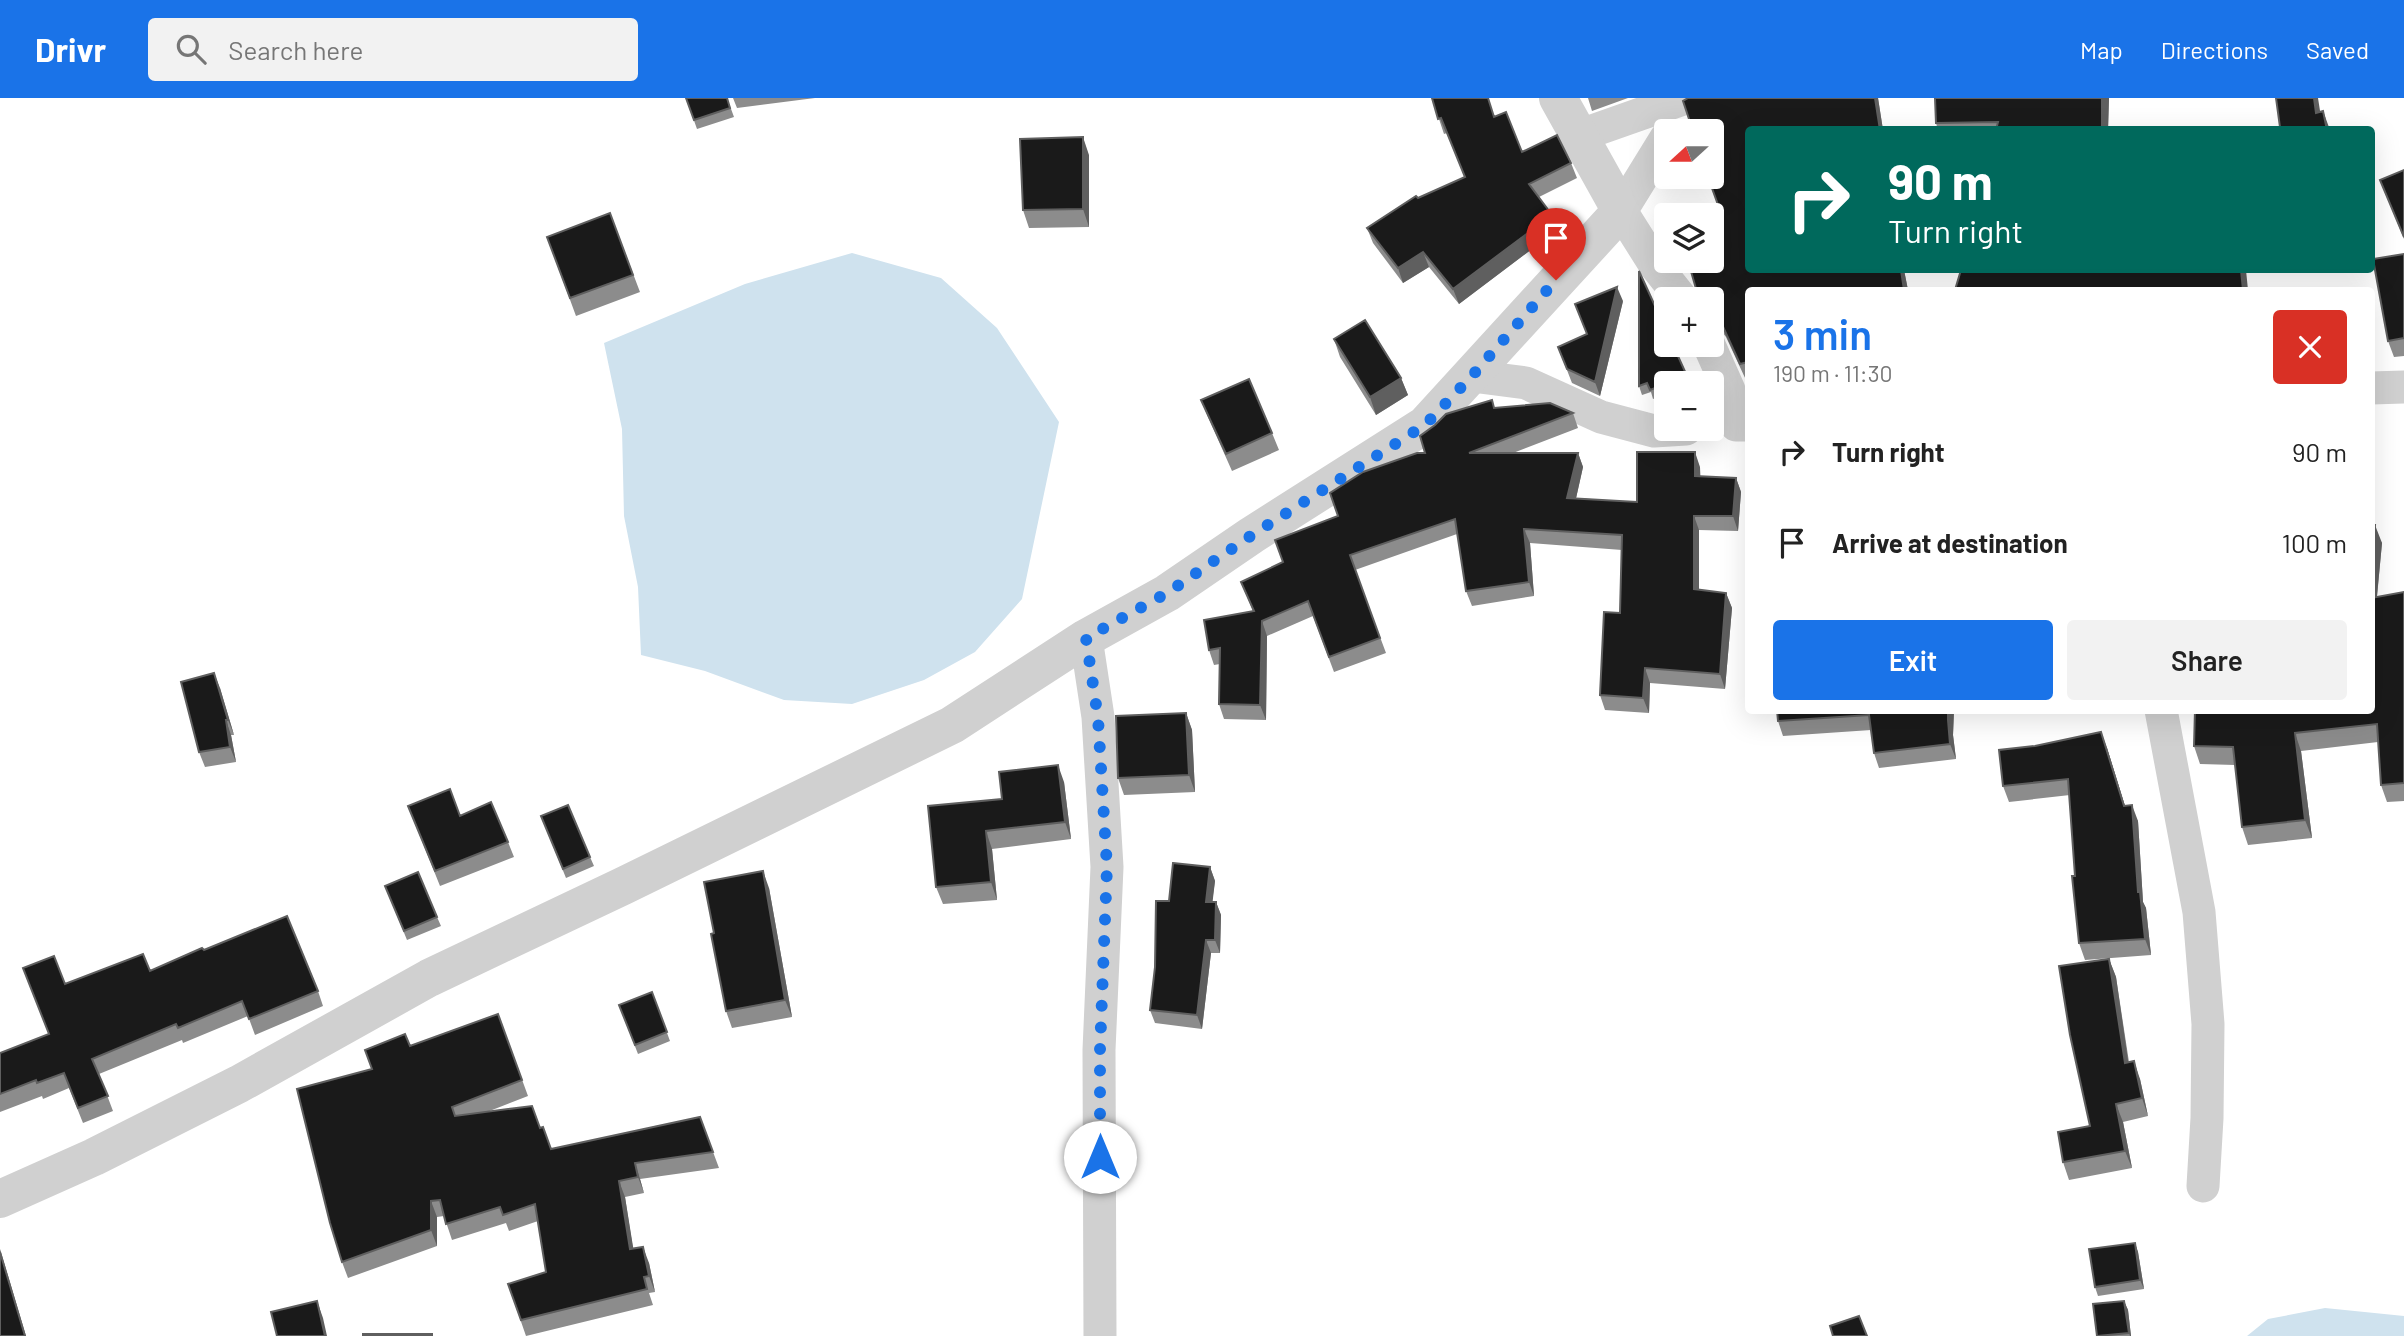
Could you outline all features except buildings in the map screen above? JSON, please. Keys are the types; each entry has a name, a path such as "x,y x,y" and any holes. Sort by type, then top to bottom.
{"street":[{"path":"1558,98 1621,211 1655,265 1672,287"},
{"path":"1578,136 1686,98"},
{"path":"1679,119 1694,98"},
{"path":"0,1199 94,1157 239,1084 429,978 624,886 951,725 1086,638 1167,593 1252,535 1425,425 1621,211 1654,157"},
{"path":"1714,357 1728,390 1732,426"},
{"path":"1472,376 1526,383 1601,417 1654,431"},
{"path":"2375,388 2404,387"},
{"path":"1086,638 1098,718 1107,867 1100,1050 1100,1336"},
{"path":"2162,714 2200,926 2208,1024 2203,1186"}],"water":[{"path":"852,253 941,278 997,328 1059,422 1022,599 975,652 924,680 852,704 784,700 705,671 641,655 638,587 624,516 622,429 604,343 745,284"},
{"path":"2325,1308 2404,1316 2404,1336 2247,1336 2268,1319"}],"route":[{"path":"1100,1157 1100,1050 1107,867 1103,770 1086,638 1167,593 1252,535 1425,425 1556,280"}]}
